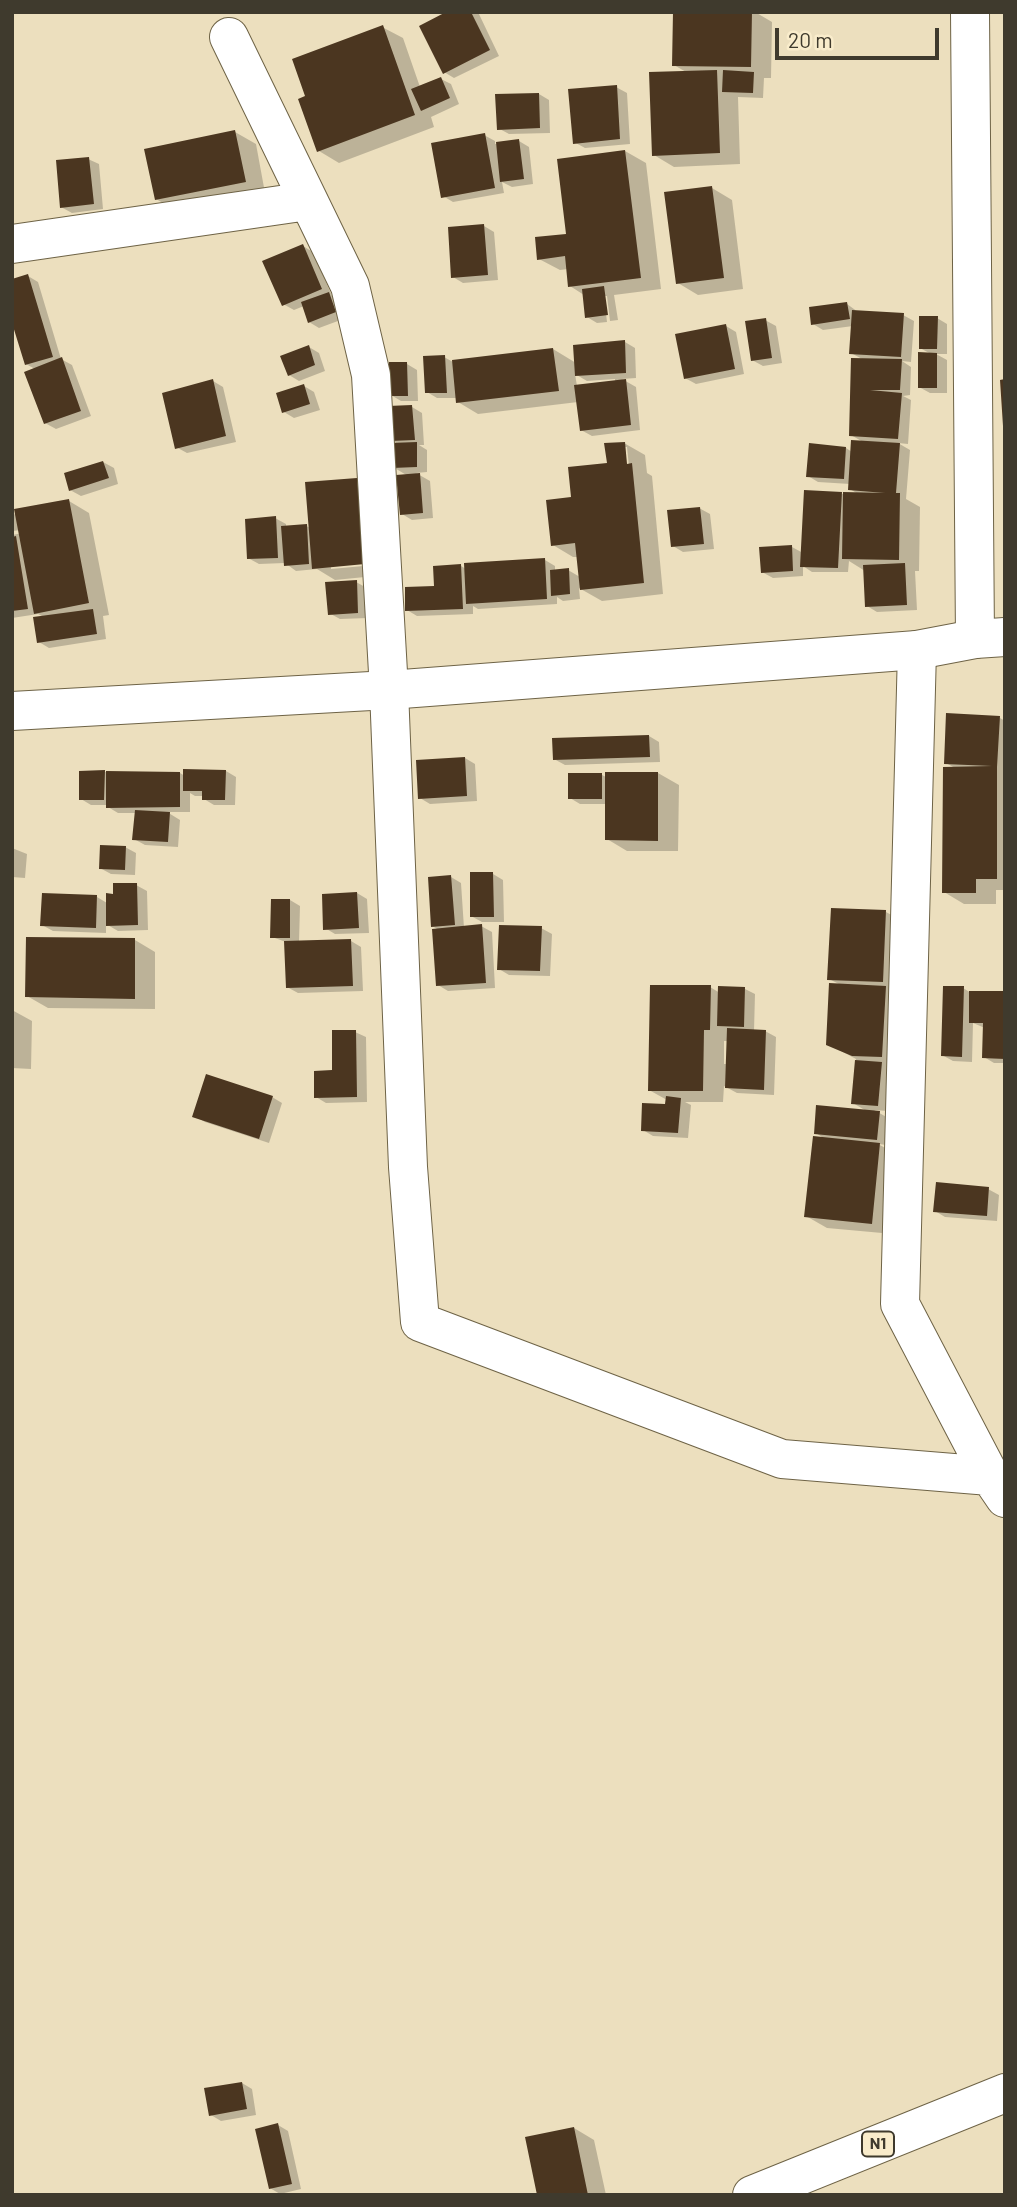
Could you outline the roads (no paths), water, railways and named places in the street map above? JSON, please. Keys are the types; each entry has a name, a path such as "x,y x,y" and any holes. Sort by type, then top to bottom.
{"street":[{"path":"12,711 389,690 917,650 990,638 970,12"},
{"path":"229,37 350,286 371,375 389,690 408,1167 420,1322 782,1459 998,1487"},
{"path":"12,244 309,201"},
{"path":"917,650 900,1304 998,1487"},
{"name":"N1","path":"752,2195 1005,2093"}]}
